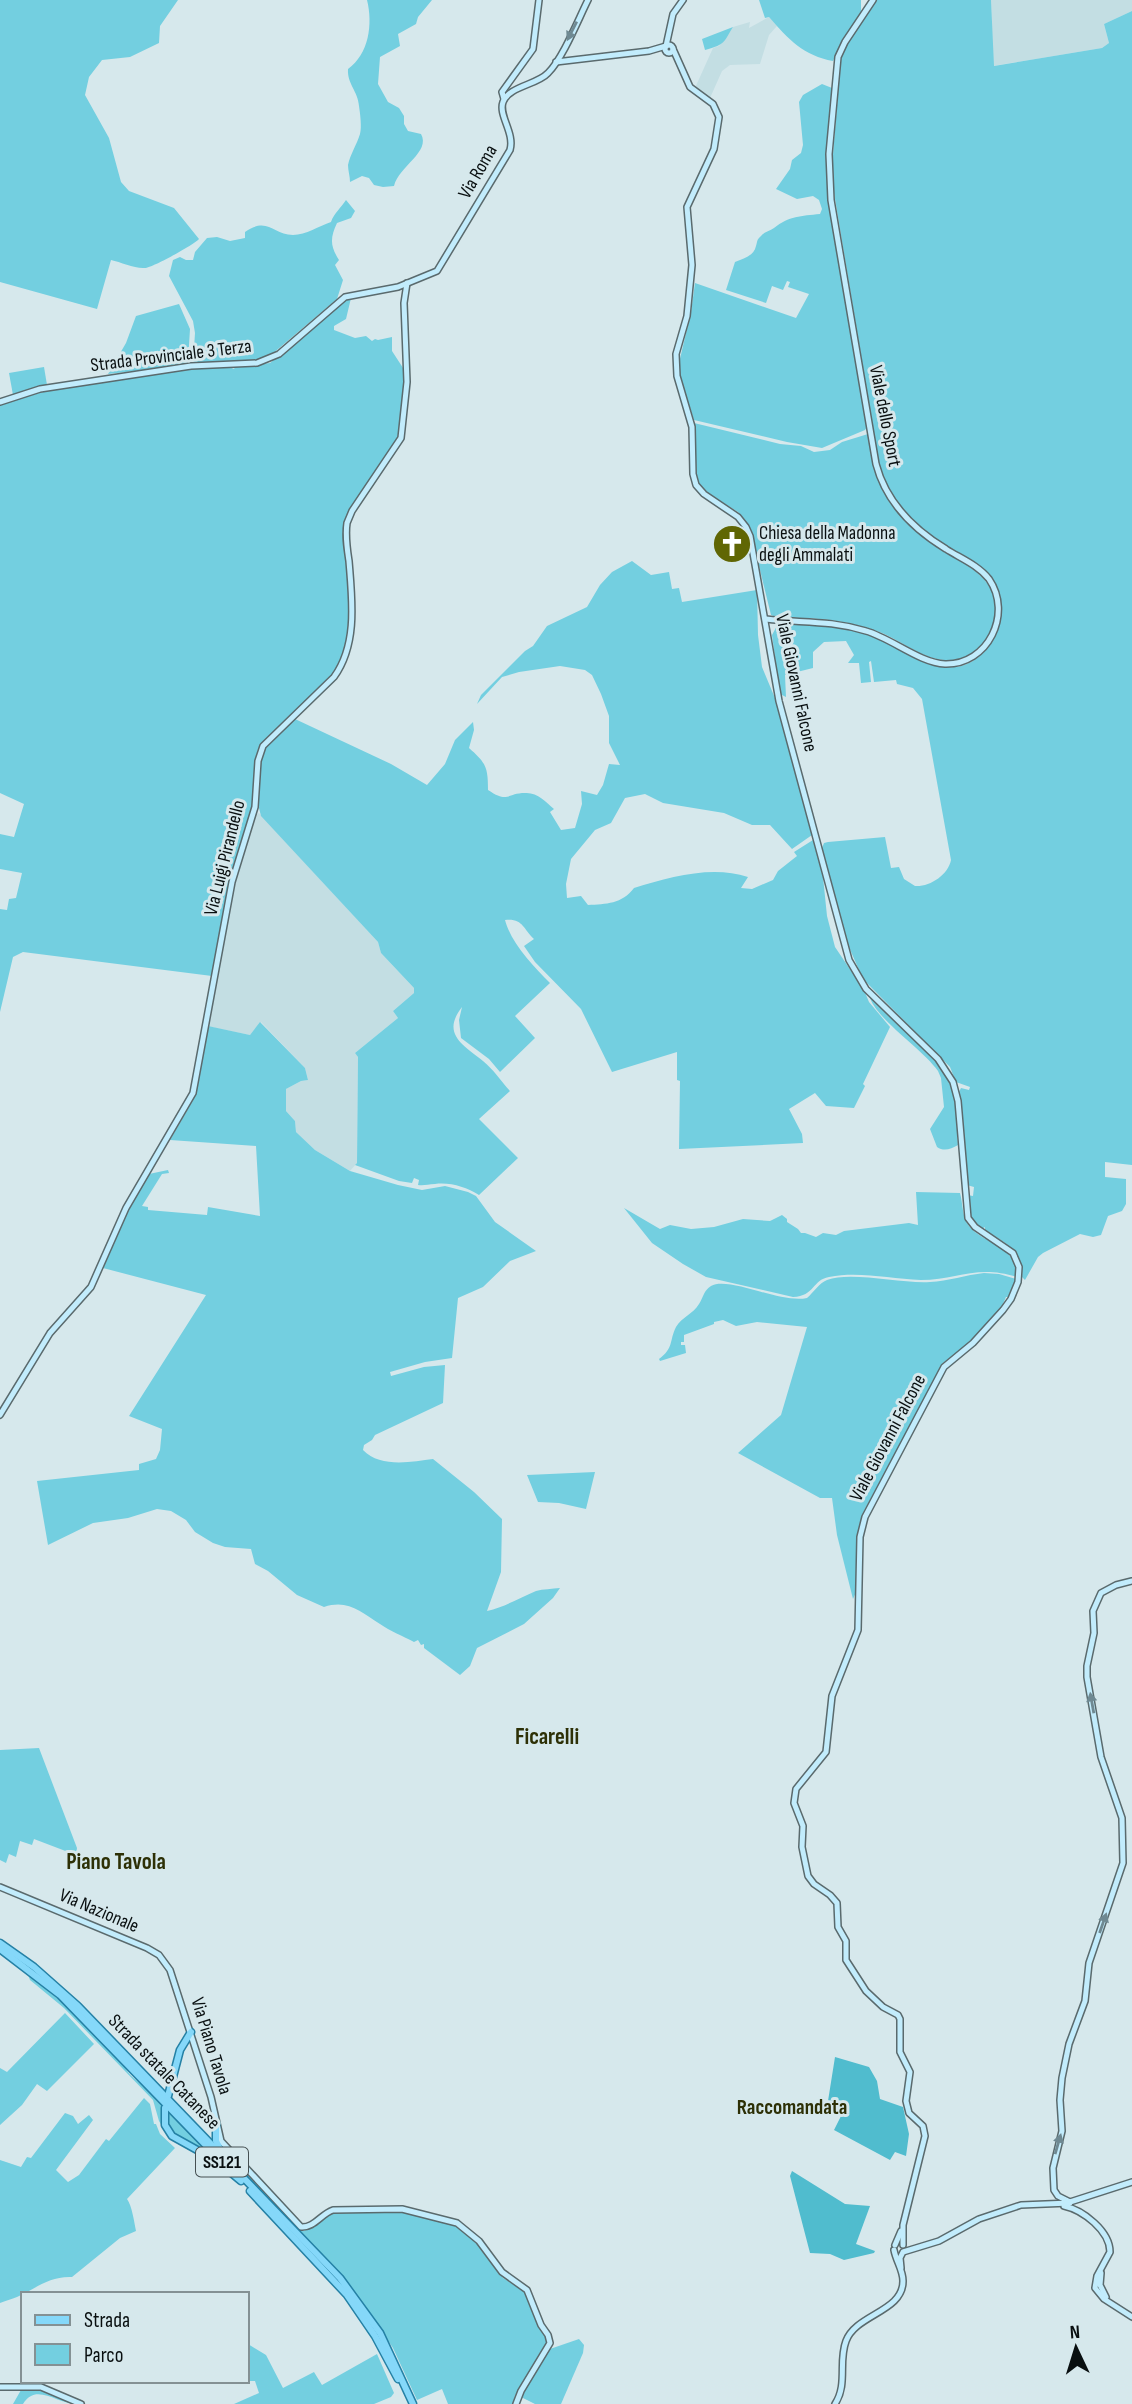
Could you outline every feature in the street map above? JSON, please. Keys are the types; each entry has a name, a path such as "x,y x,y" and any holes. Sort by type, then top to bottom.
{"main road":[{"name":"Strada statale Catanese","path":"0,1943 63,1991 351,2292 380,2333 411,2404"},
{"name":"Strada statale Catanese","path":"0,1949 60,1995 336,2281 358,2309 383,2350 411,2404"},
{"path":"168,2096 177,2059 191,2032"},
{"path":"183,2046 194,2045"},
{"path":"166,2108 165,2125 172,2136 217,2161 241,2181"},
{"path":"216,2123 216,2141 226,2160"}],"street":[{"path":"539,0 538,29 533,49 502,92 504,99 544,77 556,62 588,0"},
{"name":"Viale Giovanni Falcone","path":"683,0 673,14 669,49 691,89 716,107 719,123 714,149 687,207 692,265 687,316 676,354 676,371 692,427 694,482 704,494 738,517 746,527 766,619 779,701 849,960 866,989 938,1059 950,1076 958,1101 966,1214 975,1227 1013,1253 1018,1263 1018,1282 1011,1299 973,1343 944,1367 870,1505 860,1537 859,1620 832,1696 826,1752 796,1789 794,1797 803,1826 802,1847 808,1875 814,1884 837,1903 838,1927 846,1941 846,1960 866,1991 883,2007 900,2017 900,2052 910,2072 906,2101 909,2113 923,2126 925,2136 903,2225"},
{"name":"Viale dello Sport","path":"766,619 817,620 843,624 882,636 933,661 950,664 967,660 981,651 991,639 998,618 997,596 988,578 973,565 938,544 904,516 889,496 876,464 833,212 829,166 838,57 873,0"},
{"path":"556,62 669,49"},
{"path":"509,94 513,77"},
{"name":"Via Roma","path":"407,283 433,273 443,264 510,150 511,134 502,108 504,99"},
{"path":"404,303 407,283"},
{"name":"Strada Provinciale 3 Terza","path":"0,402 21,393 51,387 191,366 266,361 279,354 345,297 407,283"},
{"path":"398,287 404,303"},
{"name":"Via Luigi Pirandello","path":"0,1415 50,1333 91,1287 125,1209 193,1093 232,882 255,807 258,756 263,746 334,677 343,664 348,648 351,611 345,530 352,510 401,438 407,373 404,303"},
{"path":"768,633 780,621"},
{"path":"1132,1581 1107,1589 1096,1601 1093,1611 1093,1638 1086,1669 1101,1757 1122,1818 1123,1863 1089,1963 1085,2001 1069,2044 1061,2085 1062,2132 1054,2159 1054,2186 1058,2196 1072,2204 1110,2243 1109,2255 1097,2276 1095,2288 1112,2304 1132,2317"},
{"name":"Via Nazionale","path":"0,1887 153,1951 164,1960 174,1979"},
{"name":"Via Piano Tavola","path":"174,1979 224,2144 301,2227 308,2227 333,2210 402,2209 457,2223 472,2235 502,2272 527,2290 541,2325 548,2334 549,2346 516,2404"},
{"path":"903,2249 939,2241 979,2219 1021,2205 1072,2204 1132,2182"},
{"path":"835,2404 842,2387 846,2340 854,2328 899,2296 903,2284 895,2248 903,2225"},
{"path":"901,2268 903,2225"},
{"path":"895,2248 900,2244 903,2249"},
{"path":"0,2387 41,2387 80,2404"}],"shaded area":[{"path":"991,0 1132,0 1132,11 1104,24 1109,43 1102,48 993,66"},
{"path":"769,17 777,26 769,35 760,64 730,65 722,71 710,98 695,88 713,48 719,46 733,27 750,22 749,28"},
{"path":"259,813 378,942 381,953 414,988 414,993 393,1011 398,1018 355,1053 358,1057 357,1163 350,1171 315,1150 296,1132 295,1121 286,1111 286,1089 308,1080 305,1068 261,1022 250,1035 206,1026 232,882 253,816"},
{"path":"835,2057 869,2067 877,2081 880,2099 903,2107 909,2134 906,2156 895,2152 890,2160 834,2130 841,2116 828,2101"},
{"path":"792,2171 845,2204 870,2206 856,2244 875,2251 874,2253 844,2260 830,2254 810,2253 790,2176"}],"green space":[{"path":"0,0 178,0 160,26 159,43 130,57 102,60 89,77 85,95 109,138 121,182 129,191 174,208 199,239 145,268 111,260 97,309 0,282"},
{"path":"367,0 432,0 418,17 416,24 398,34 400,46 380,57 378,84 388,102 399,108 408,131 421,134 423,141 422,147 394,186 374,185 369,178 362,176 350,182 348,165 361,124 358,101 348,69 361,55 368,38 370,19"},
{"path":"759,0 861,0 861,12 833,61 813,55 797,45 769,17 765,18"},
{"path":"877,0 991,0 994,66 1102,48 1109,43 1104,24 1132,11 1132,1165 1105,1162 1105,1177 1126,1179 1126,1204 1122,1211 1108,1216 1101,1235 1093,1237 1080,1234 1043,1253 1025,1280 1022,1277 1020,1261 1012,1249 985,1230 985,1227 982,1229 978,1226 970,1214 967,1195 973,1196 974,1187 967,1185 959,1092 961,1088 969,1090 970,1087 956,1082 950,1067 863,979 848,945 822,848 824,843 828,842 885,837 891,868 899,867 904,879 915,886 932,882 946,871 951,860 922,699 913,688 897,684 896,680 874,682 871,661 871,682 861,683 859,663 848,663 854,655 846,641 824,642 813,652 813,668 785,675 786,697 780,694 772,635 778,624 838,626 882,640 940,666 951,667 973,661 984,652 995,638 1000,621 1000,595 995,583 979,566 920,527 898,505 885,482 879,463 833,187 841,57"},
{"path":"733,27 723,42 705,50 702,39"},
{"path":"822,84 832,88 827,187 867,427 822,448 694,420 680,377 679,363 695,283 796,318 809,294 788,287 790,282 787,281 783,290 772,286 766,303 726,290 735,262 753,252 762,235 790,219 820,214 822,209 819,200 813,196 797,199 776,189 790,169 792,160 801,153 803,145 799,102 803,95"},
{"path":"346,200 355,211 351,218 337,223 332,238 339,260 335,265 343,280 337,299 271,355 255,360 193,364 193,321 169,276 173,260 180,257 193,260 195,252 207,238 217,237 230,241 245,238 245,232 259,226 293,235 308,232 331,222"},
{"path":"351,298 346,319 334,326 334,330 355,338 366,336 372,341 392,337 392,351 405,371 400,433 397,442 344,523 349,630 343,657 332,676 258,749 253,803 229,882 212,976 23,952 13,957 0,1012 0,909 7,910 9,899 16,898 22,873 0,869 0,834 14,837 24,804 0,793 0,405 55,389 113,378 201,369 234,369 270,363 346,299"},
{"path":"179,304 190,329 188,362 180,366 108,374 126,343 136,316"},
{"path":"44,367 47,385 13,395 9,373"},
{"path":"694,423 780,444 801,446 814,452 830,450 842,442 868,434 881,484 897,512 922,535 970,567 988,584 996,606 994,624 985,642 968,656 955,660 937,659 913,650 882,633 856,625 818,619 778,618 771,615 749,525 738,512 706,492 697,481"},
{"path":"632,561 651,575 669,572 672,589 679,588 682,602 757,590 762,667 777,703 812,835 792,849 770,825 752,825 724,813 663,803 645,794 625,798 611,823 595,830 571,859 566,884 567,898 581,896 588,905 607,903 619,900 634,888 706,872 748,877 741,888 752,889 773,880 778,871 797,856 794,852 813,840 823,877 827,916 835,947 869,1002 890,1027 863,1084 865,1086 854,1108 826,1106 815,1093 789,1109 802,1134 803,1143 679,1149 680,1081 677,1080 677,1052 612,1072 581,1009 535,962 524,946 534,939 519,922 505,920 517,946 550,983 515,1016 535,1038 500,1072 489,1059 461,1038 459,1020 462,1007 456,1016 454,1032 462,1044 487,1064 510,1091 479,1119 518,1158 479,1195 452,1184 418,1185 419,1180 414,1178 412,1183 399,1181 355,1165 358,1057 355,1053 398,1018 393,1011 414,993 414,988 381,953 378,942 261,816 258,804 261,757 265,747 295,719 391,764 427,785 445,764 455,740 473,722 474,730 469,748 485,766 488,790 504,797 519,793 537,796 554,809 550,812 561,830 575,828 582,804 581,791 597,795 609,764 620,765 609,743 609,716 592,675 585,670 560,666 519,672 502,677 477,704 481,695 533,646 547,626 587,607 600,585 612,572"},
{"path":"869,995 926,1050 945,1074 955,1099 958,1145 940,1149 930,1129 944,1107 938,1071 889,1024"},
{"path":"260,1022 305,1068 308,1080 286,1089 286,1111 295,1121 296,1132 315,1150 350,1171 398,1185 422,1190 445,1186 468,1192 476,1196 495,1222 536,1251 510,1261 483,1287 458,1298 452,1358 390,1372 391,1376 424,1367 445,1365 443,1403 375,1435 364,1445 363,1450 370,1456 387,1462 433,1459 502,1519 501,1572 487,1611 536,1591 560,1588 553,1598 524,1624 477,1648 470,1666 460,1675 424,1648 424,1644 421,1645 418,1640 414,1642 384,1627 354,1608 340,1605 324,1607 297,1595 255,1564 251,1549 213,1543 195,1532 186,1520 171,1511 157,1509 128,1518 93,1523 48,1545 37,1481 139,1470 139,1464 156,1459 160,1450 162,1429 129,1416 206,1295 103,1268 130,1205 149,1174 168,1170 169,1173 162,1174 142,1206 148,1207 148,1210 207,1215 208,1207 260,1216 256,1146 170,1140 193,1100 208,1026 250,1035"},
{"path":"916,1192 960,1193 969,1226 1006,1251 1015,1266 1017,1277 990,1272 921,1280 840,1275 823,1279 806,1294 793,1297 706,1277 652,1243 624,1208 660,1229 670,1225 691,1229 714,1227 743,1219 770,1221 782,1215 801,1233 816,1237 823,1233 836,1235 844,1231 909,1223 918,1225"},
{"path":"984,1273 1016,1279 1002,1306 970,1342 943,1363 864,1511 858,1537 857,1590 853,1599 837,1535 832,1498 820,1498 738,1453 781,1415 807,1327 757,1322 736,1326 723,1320 684,1335 681,1345 685,1345 686,1353 660,1361 659,1359 669,1348 676,1327 697,1307 711,1286 730,1284 796,1299 807,1298 824,1281 837,1278 863,1277 930,1282"},
{"path":"595,1472 586,1509 538,1502 527,1475"},
{"path":"39,1748 77,1848 76,1855 34,1839 32,1845 20,1841 16,1857 9,1854 6,1863 0,1860 0,1750"},
{"path":"27,1972 66,2006 124,2065 131,2076 148,2089 164,2107 163,2125 187,2147 169,2138 159,2121 153,2100 64,2008 30,1980"},
{"path":"65,2013 94,2044 47,2091 37,2084 22,2105 0,2125 0,2068 7,2072"},
{"path":"144,2098 150,2104 154,2124 160,2134 175,2148 127,2199 136,2231 120,2238 72,2277 50,2281 0,2303 0,2160 21,2167 65,2113 73,2116 78,2124 89,2115 93,2120 56,2170 68,2182 79,2175 106,2139 109,2141"},
{"path":"167,2110 214,2158 174,2136 169,2129"},
{"path":"217,2141 304,2231 334,2212 402,2211 458,2225 490,2257 503,2278 525,2291 546,2333 548,2343 515,2395 514,2404 448,2404 442,2389 417,2400 393,2348 357,2295"},
{"path":"579,2339 584,2345 583,2353 561,2404 535,2404 521,2397 550,2349"},
{"path":"248,2344 266,2355 283,2388 314,2372 322,2385 377,2354 394,2393 374,2404 234,2404 259,2393 255,2381 248,2381"},
{"path":"21,2390 44,2390 77,2404 41,2394 28,2398 23,2404 13,2404"}],"place":[{"name":"Chiesa della Madonna degli Ammalati","path":"732,544"}],"district":[{"name":"Ficarelli","path":"547,1737"},
{"name":"Piano Tavola","path":"116,1862"},
{"name":"Raccomandata","path":"792,2107"}]}
